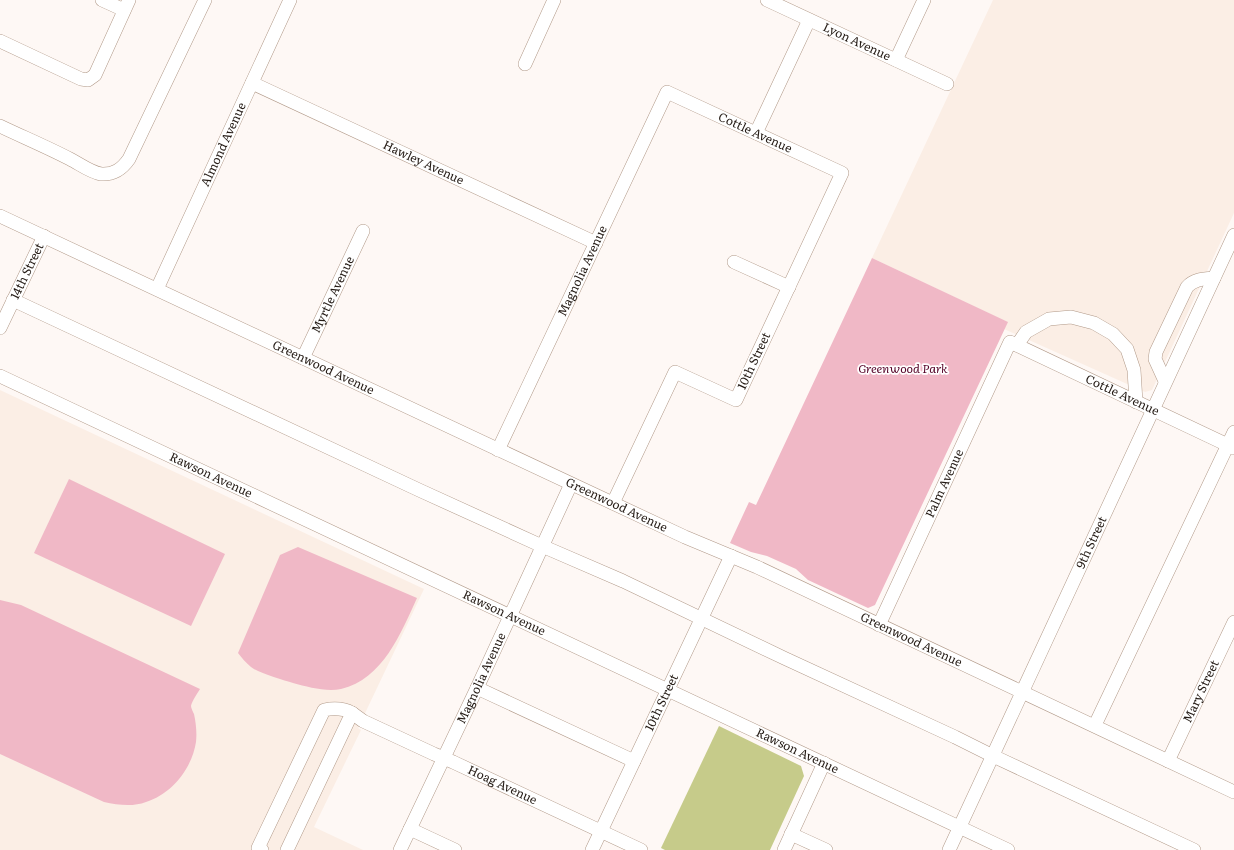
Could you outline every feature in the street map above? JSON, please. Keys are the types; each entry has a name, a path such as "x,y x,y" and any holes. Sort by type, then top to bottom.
{"street":[{"path":"0,41 81,79 88,80 95,75 126,5 102,0"},
{"path":"0,126 71,159 92,172 101,174 117,172 124,167 129,160 204,0"},
{"path":"525,64 554,0"},
{"name":"Lyon Avenue","path":"767,0 947,84"},
{"path":"896,60 924,0"},
{"name":"Almond Avenue","path":"157,289 288,1"},
{"path":"756,133 809,20"},
{"name":"Hawley Avenue","path":"252,83 596,243"},
{"name":"Cottle Avenue","path":"667,92 842,173"},
{"name":"Magnolia Avenue","path":"498,450 667,92"},
{"name":"10th Street","path":"613,503 675,372 736,400 842,173"},
{"name":"Greenwood Avenue","path":"0,216 685,537 731,556 879,624 1234,792"},
{"name":"Myrtle Avenue","path":"303,358 363,232"},
{"name":"9th Street","path":"949,850 1234,234"},
{"name":"14th Street","path":"0,328 44,236"},
{"path":"734,262 789,287"},
{"path":"1165,381 1155,358 1156,352 1188,286 1196,280 1214,278"},
{"path":"13,300 419,490 623,581 784,658 955,736 993,756 1194,850"},
{"name":"Palm Avenue","path":"879,624 1014,344 1026,332 1049,319 1072,317 1094,323 1113,334 1127,349 1134,370 1136,402"},
{"name":"Cottle Avenue","path":"1014,344 1231,446"},
{"name":"Rawson Avenue","path":"0,376 1008,850"},
{"path":"1095,725 1231,446 1234,432"},
{"name":"Magnolia Avenue","path":"400,850 571,484"},
{"name":"10th Street","path":"592,850 731,556"},
{"name":"Mary Street","path":"1168,761 1234,622"},
{"path":"477,688 634,761"},
{"name":"Hoag Avenue","path":"262,850 258,848 324,710 331,708 345,710 363,721 642,850"},
{"path":"287,850 352,714"},
{"path":"784,850 824,763"},
{"path":"410,829 455,850"},
{"path":"791,834 826,850"}],"shaded area":[{"path":"993,0 1234,0 1234,213 1152,390 1145,392 1004,329 1007,322 872,258"},
{"path":"0,390 424,589 358,728 361,730 314,827 363,850 0,850"},
{"path":"719,726 801,766 804,776 770,850 665,850 661,848"}],"green space":[{"name":"Greenwood Park","path":"872,258 1008,322 875,605 868,608 808,580 796,569 767,556 751,552 730,543 749,502 756,505"},
{"path":"69,479 225,554 191,626 34,553"},
{"path":"298,547 417,598 397,640 389,653 379,665 356,684 341,689 329,690 317,689 293,683 259,672 251,667 238,653 280,555"},
{"path":"0,600 21,605 200,689 191,706 196,728 194,752 185,770 172,786 164,793 141,804 125,805 109,803 0,754"}]}
